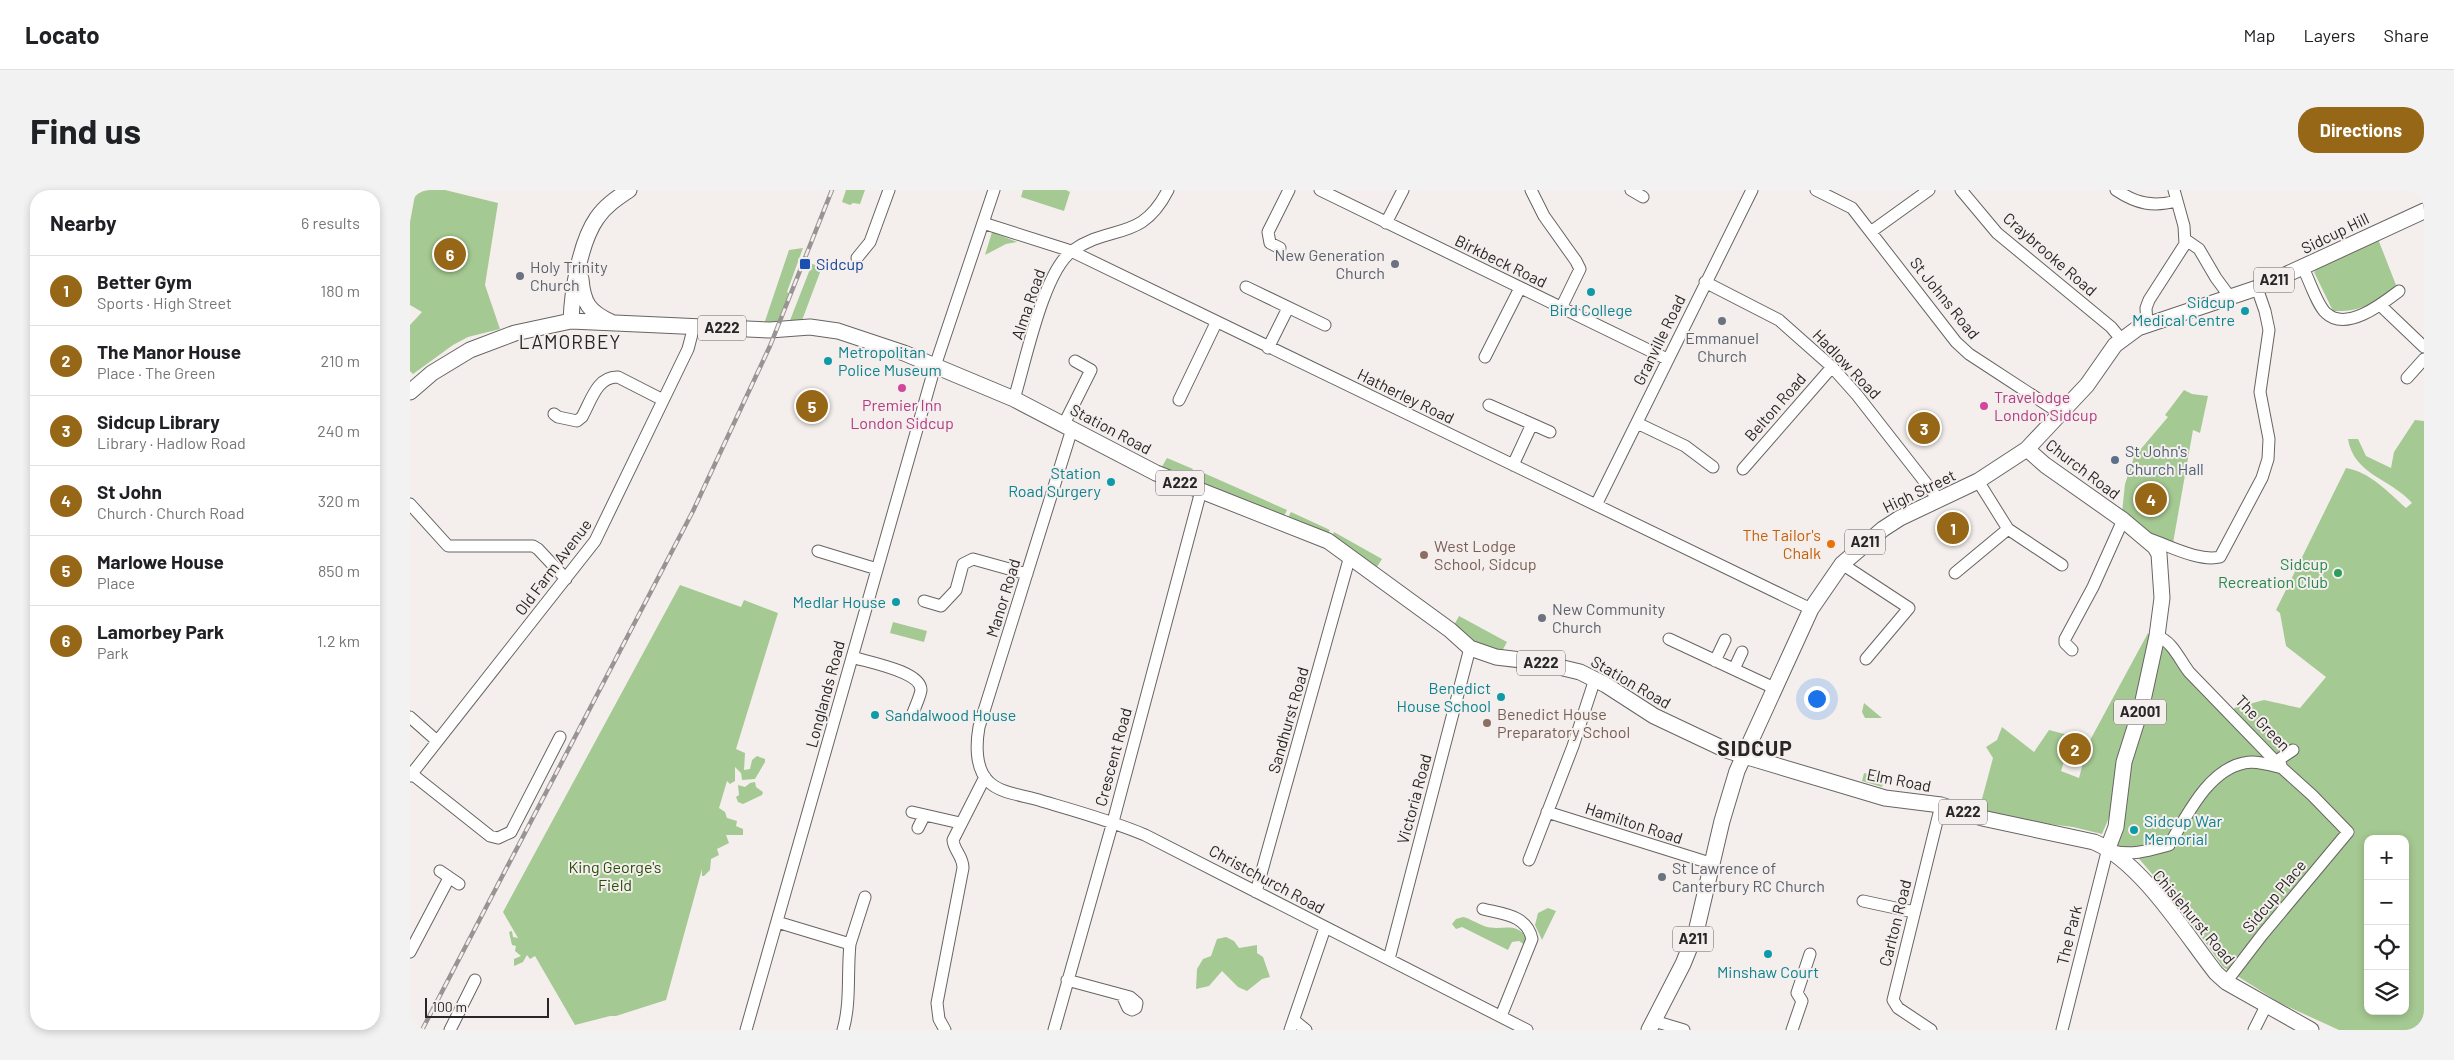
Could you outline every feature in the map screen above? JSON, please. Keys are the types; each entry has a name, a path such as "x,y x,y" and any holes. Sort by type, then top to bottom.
{"main road":[{"name":"A222","path":"571,321 571,304 580,265 585,245 595,221 610,204 629,190"},
{"name":"Sidcup Hill","path":"2121,339 2147,324 2257,288 2422,215"},
{"name":"A222","path":"580,265 582,296 590,309 614,323"},
{"name":"Station Road","path":"411,387 461,354 515,333 571,321 770,330 810,327 838,331 870,340 1014,399 1151,470 1328,541 1450,630 1470,648 1496,657 1562,668 1595,680 1654,716 1743,756"},
{"name":"High Street","path":"1743,756 1811,609 1842,564 1883,528 1978,481 2027,449 2086,385 2121,339"},
{"name":"Church Road","path":"2027,449 2045,465 2123,520 2140,536"},
{"name":"A2001","path":"2114,851 2124,762 2142,705 2157,636 2162,598 2160,573 2140,536"},
{"name":"Elm Road","path":"1743,756 1885,798 1941,805 1982,818 2094,842 2114,851"},
{"name":"A211","path":"1651,1025 1693,940 1722,821 1743,756"},
{"name":"Chislehurst Road","path":"2114,851 2159,896 2216,972 2226,982 2311,1030"}],"street":[{"path":"858,258 870,242 889,190"},
{"name":"Longlands Road","path":"746,1030 935,366 994,190"},
{"name":"Alma Road","path":"1014,399 1046,289 1057,268 1071,251 1102,236 1140,224 1157,209 1168,190"},
{"path":"1280,248 1270,243 1268,232 1289,190"},
{"name":"Birkbeck Road","path":"1320,190 1667,360"},
{"path":"1386,224 1403,190"},
{"path":"1531,190 1544,216 1580,269 1561,308"},
{"name":"Granville Road","path":"1596,505 1752,190"},
{"name":"St Johns Road","path":"1816,190 1852,208 1872,231 1956,342 1969,354 2061,414"},
{"path":"1872,231 1929,190"},
{"name":"Craybrooke Road","path":"1962,190 1997,233 2111,326 2121,339"},
{"path":"2116,190 2128,198 2147,205 2160,205 2176,196 2186,240 2181,253 2149,300 2146,308 2147,324"},
{"name":"Hatherley Road","path":"983,223 1071,251 1216,323 1811,609"},
{"path":"2186,240 2199,249 2230,297"},
{"path":"2303,268 2325,312 2333,318 2348,319 2380,305 2399,291"},
{"name":"Hadlow Road","path":"1705,282 1779,320 1832,367 1858,395 1939,500"},
{"path":"1246,287 1325,325"},
{"path":"1485,358 1520,288"},
{"path":"2140,536 2198,556 2212,559 2220,557 2262,478 2268,458 2269,439 2260,392 2269,330 2265,310 2257,288"},
{"path":"2380,305 2424,346"},
{"path":"1268,348 1288,308"},
{"path":"1179,400 1216,323"},
{"name":"Old Farm Avenue","path":"411,775 566,579 602,530 688,349 694,326"},
{"path":"2407,378 2424,359"},
{"name":"Manor Road","path":"985,777 979,762 976,742 1027,574 1068,426 1091,370 1074,361"},
{"name":"Belton Road","path":"1743,469 1832,367"},
{"path":"554,414 558,417 577,421 582,417 601,382 610,377 618,377 663,400"},
{"path":"1489,405 1550,432"},
{"path":"1637,423 1685,446 1713,467"},
{"path":"1513,465 1532,424"},
{"path":"1978,481 2008,529 2062,565"},
{"name":"Crescent Road","path":"1054,1030 1201,491"},
{"path":"410,504 448,546 533,546 566,579"},
{"path":"2072,650 2064,641 2069,623 2123,520"},
{"path":"1955,573 2008,529"},
{"path":"818,551 877,570"},
{"name":"Sandhurst Road","path":"1256,892 1350,556"},
{"path":"924,601 942,606 956,590 963,564 973,559 1027,574"},
{"path":"1842,564 1909,608 1866,659"},
{"name":"The Green","path":"2157,636 2172,646 2176,655 2282,768 2312,794 2348,832"},
{"path":"1669,639 1774,688"},
{"path":"1715,661 1725,640"},
{"name":"Victoria Road","path":"1389,958 1470,648"},
{"path":"1734,669 1742,652"},
{"path":"852,658 910,675 918,681 921,690 913,713"},
{"path":"1529,860 1595,680"},
{"path":"410,716 438,741"},
{"path":"411,775 490,836 498,838 511,832 560,737"},
{"path":"2114,851 2138,853 2169,845 2212,780 2232,766 2245,762 2282,768 2281,758 2293,750"},
{"path":"945,1030 939,1019 938,1003 963,868 961,855 954,846 953,840 985,777"},
{"name":"Christchurch Road","path":"985,777 1001,789 1111,822 1145,835 1527,1030"},
{"name":"Carlton Road","path":"1932,1030 1898,1008 1893,1000 1941,805"},
{"path":"912,812 960,823"},
{"name":"Hamilton Road","path":"1546,812 1712,864"},
{"path":"918,828 924,816"},
{"name":"Sidcup Place","path":"2226,982 2262,935 2348,832"},
{"name":"The Park","path":"2062,1030 2114,851"},
{"path":"410,952 450,878"},
{"path":"842,1030 848,1010 847,973 850,944 864,897"},
{"path":"1863,901 1914,912"},
{"path":"1483,909 1517,918 1530,930 1532,939 1501,1016"},
{"path":"777,922 850,944"},
{"path":"1306,1030 1293,1025 1325,928"},
{"path":"1792,1030 1802,1001 1797,993 1810,954"},
{"path":"450,1030 475,980"},
{"path":"1068,980 1122,995"},
{"path":"2254,1030 2266,1006"},
{"path":"1651,1025 1684,1030"}],"green space":[{"path":"416,190 445,190 498,203 485,285 500,329 468,337 453,345 413,374 410,371 410,325 422,312 410,305 410,222"},
{"path":"846,190 865,190 860,204 853,203 850,205 842,202"},
{"path":"1023,190 1066,190 1070,192 1064,211 1021,197"},
{"path":"992,232 1017,242 1006,244 985,255"},
{"path":"2378,239 2396,285 2382,297 2360,308 2333,311 2314,272 2322,264"},
{"path":"803,248 787,292 790,294 777,323 764,324 789,250"},
{"path":"812,264 822,267 801,323 789,323"},
{"path":"2184,390 2192,394 2208,396 2200,433 2193,430 2173,543 2154,539 2122,513 2125,484 2134,457 2168,417 2165,415"},
{"path":"2415,420 2424,421 2424,1030 2339,1030 2280,1003 2223,967 2177,903 2135,854 2108,848 2111,813 2102,834 2073,827 1969,814 1971,806 1982,799 1993,758 1986,747 1997,740 2002,727 2034,752 2049,730 2072,736 2061,771 2079,778 2088,744 2148,633 2156,641 2157,636 2235,718 2234,708 2264,700 2300,708 2326,677 2286,646 2280,613 2276,610 2346,468 2371,478 2406,508 2412,503 2357,461 2348,439 2358,439 2366,456 2391,468 2394,452"},
{"path":"1167,458 1193,469 1187,481 1160,470"},
{"path":"1197,470 1287,510 1283,518 1191,482"},
{"path":"1291,512 1330,530 1327,535 1287,519"},
{"path":"1334,532 1382,559 1375,570 1332,537"},
{"name":"King George's Field","path":"680,585 741,607 744,600 778,613 736,749 745,753 744,770 750,769 752,760 757,756 765,759 765,762 755,779 742,780 741,773 735,767 735,781 730,784 727,781 719,808 725,812 727,818 737,821 736,826 743,829 743,835 726,835 729,843 717,849 719,855 711,859 710,870 704,876 702,876 702,869 666,1000 616,1016 575,1025 535,956 530,959 527,955 523,962 514,966 514,959 521,956 515,951 516,946 512,945 509,932 512,931 513,937 518,938 503,912"},
{"path":"1459,616 1507,642 1501,653 1469,641 1453,627"},
{"path":"893,622 927,631 924,642 890,633"},
{"path":"1864,703 1882,718 1865,718 1862,712"},
{"path":"1864,773 1884,779 1882,787 1862,781"},
{"path":"755,782 756,787 763,792 762,795 743,804 738,802 736,797 739,795 738,785 745,787"},
{"path":"1548,908 1556,911 1542,940 1535,925 1538,913"},
{"path":"1463,917 1490,928 1518,929 1527,938 1525,945 1519,941 1512,942 1508,950 1462,927 1456,929 1452,924 1456,919"},
{"path":"1226,937 1234,941 1239,948 1257,945 1257,953 1263,957 1270,977 1262,979 1247,991 1238,987 1222,971 1209,986 1196,989 1197,969 1203,959 1211,956 1217,939"}],"railway":[{"path":"422,1030 693,511 770,346 832,190"}],"place":[{"name":"Lamorbey Park","path":"450,254"},
{"name":"Sidcup","path":"805,264"},
{"name":"New Generation Church","path":"1395,264"},
{"name":"Holy Trinity Church","path":"520,276"},
{"name":"Bird College","path":"1591,292"},
{"name":"Sidcup Medical Centre","path":"2245,311"},
{"name":"Emmanuel Church","path":"1722,321"},
{"name":"Metropolitan Police Museum","path":"828,361"},
{"name":"Premier Inn London Sidcup","path":"902,388"},
{"name":"Marlowe House","path":"812,406"},
{"name":"Travelodge London Sidcup","path":"1984,406"},
{"name":"Sidcup Library","path":"1924,428"},
{"name":"St John's Church Hall","path":"2115,460"},
{"name":"Station Road Surgery","path":"1111,482"},
{"name":"St John","path":"2151,499"},
{"name":"Better Gym","path":"1953,528"},
{"name":"The Tailor's Chalk","path":"1831,544"},
{"name":"West Lodge School, Sidcup","path":"1424,555"},
{"name":"Sidcup Recreation Club","path":"2338,573"},
{"name":"Medlar House","path":"896,602"},
{"name":"New Community Church","path":"1542,618"},
{"name":"Benedict House School","path":"1501,697"},
{"name":"Sandalwood House","path":"875,715"},
{"name":"Benedict House Preparatory School","path":"1487,723"},
{"name":"The Manor House","path":"2075,749"},
{"name":"Sidcup War Memorial","path":"2134,830"},
{"name":"St Lawrence of Canterbury RC Church","path":"1662,877"},
{"name":"Minshaw Court","path":"1768,954"}],"district":[{"name":"LAMORBEY","path":"570,342"},
{"name":"SIDCUP","path":"1755,749"}]}
